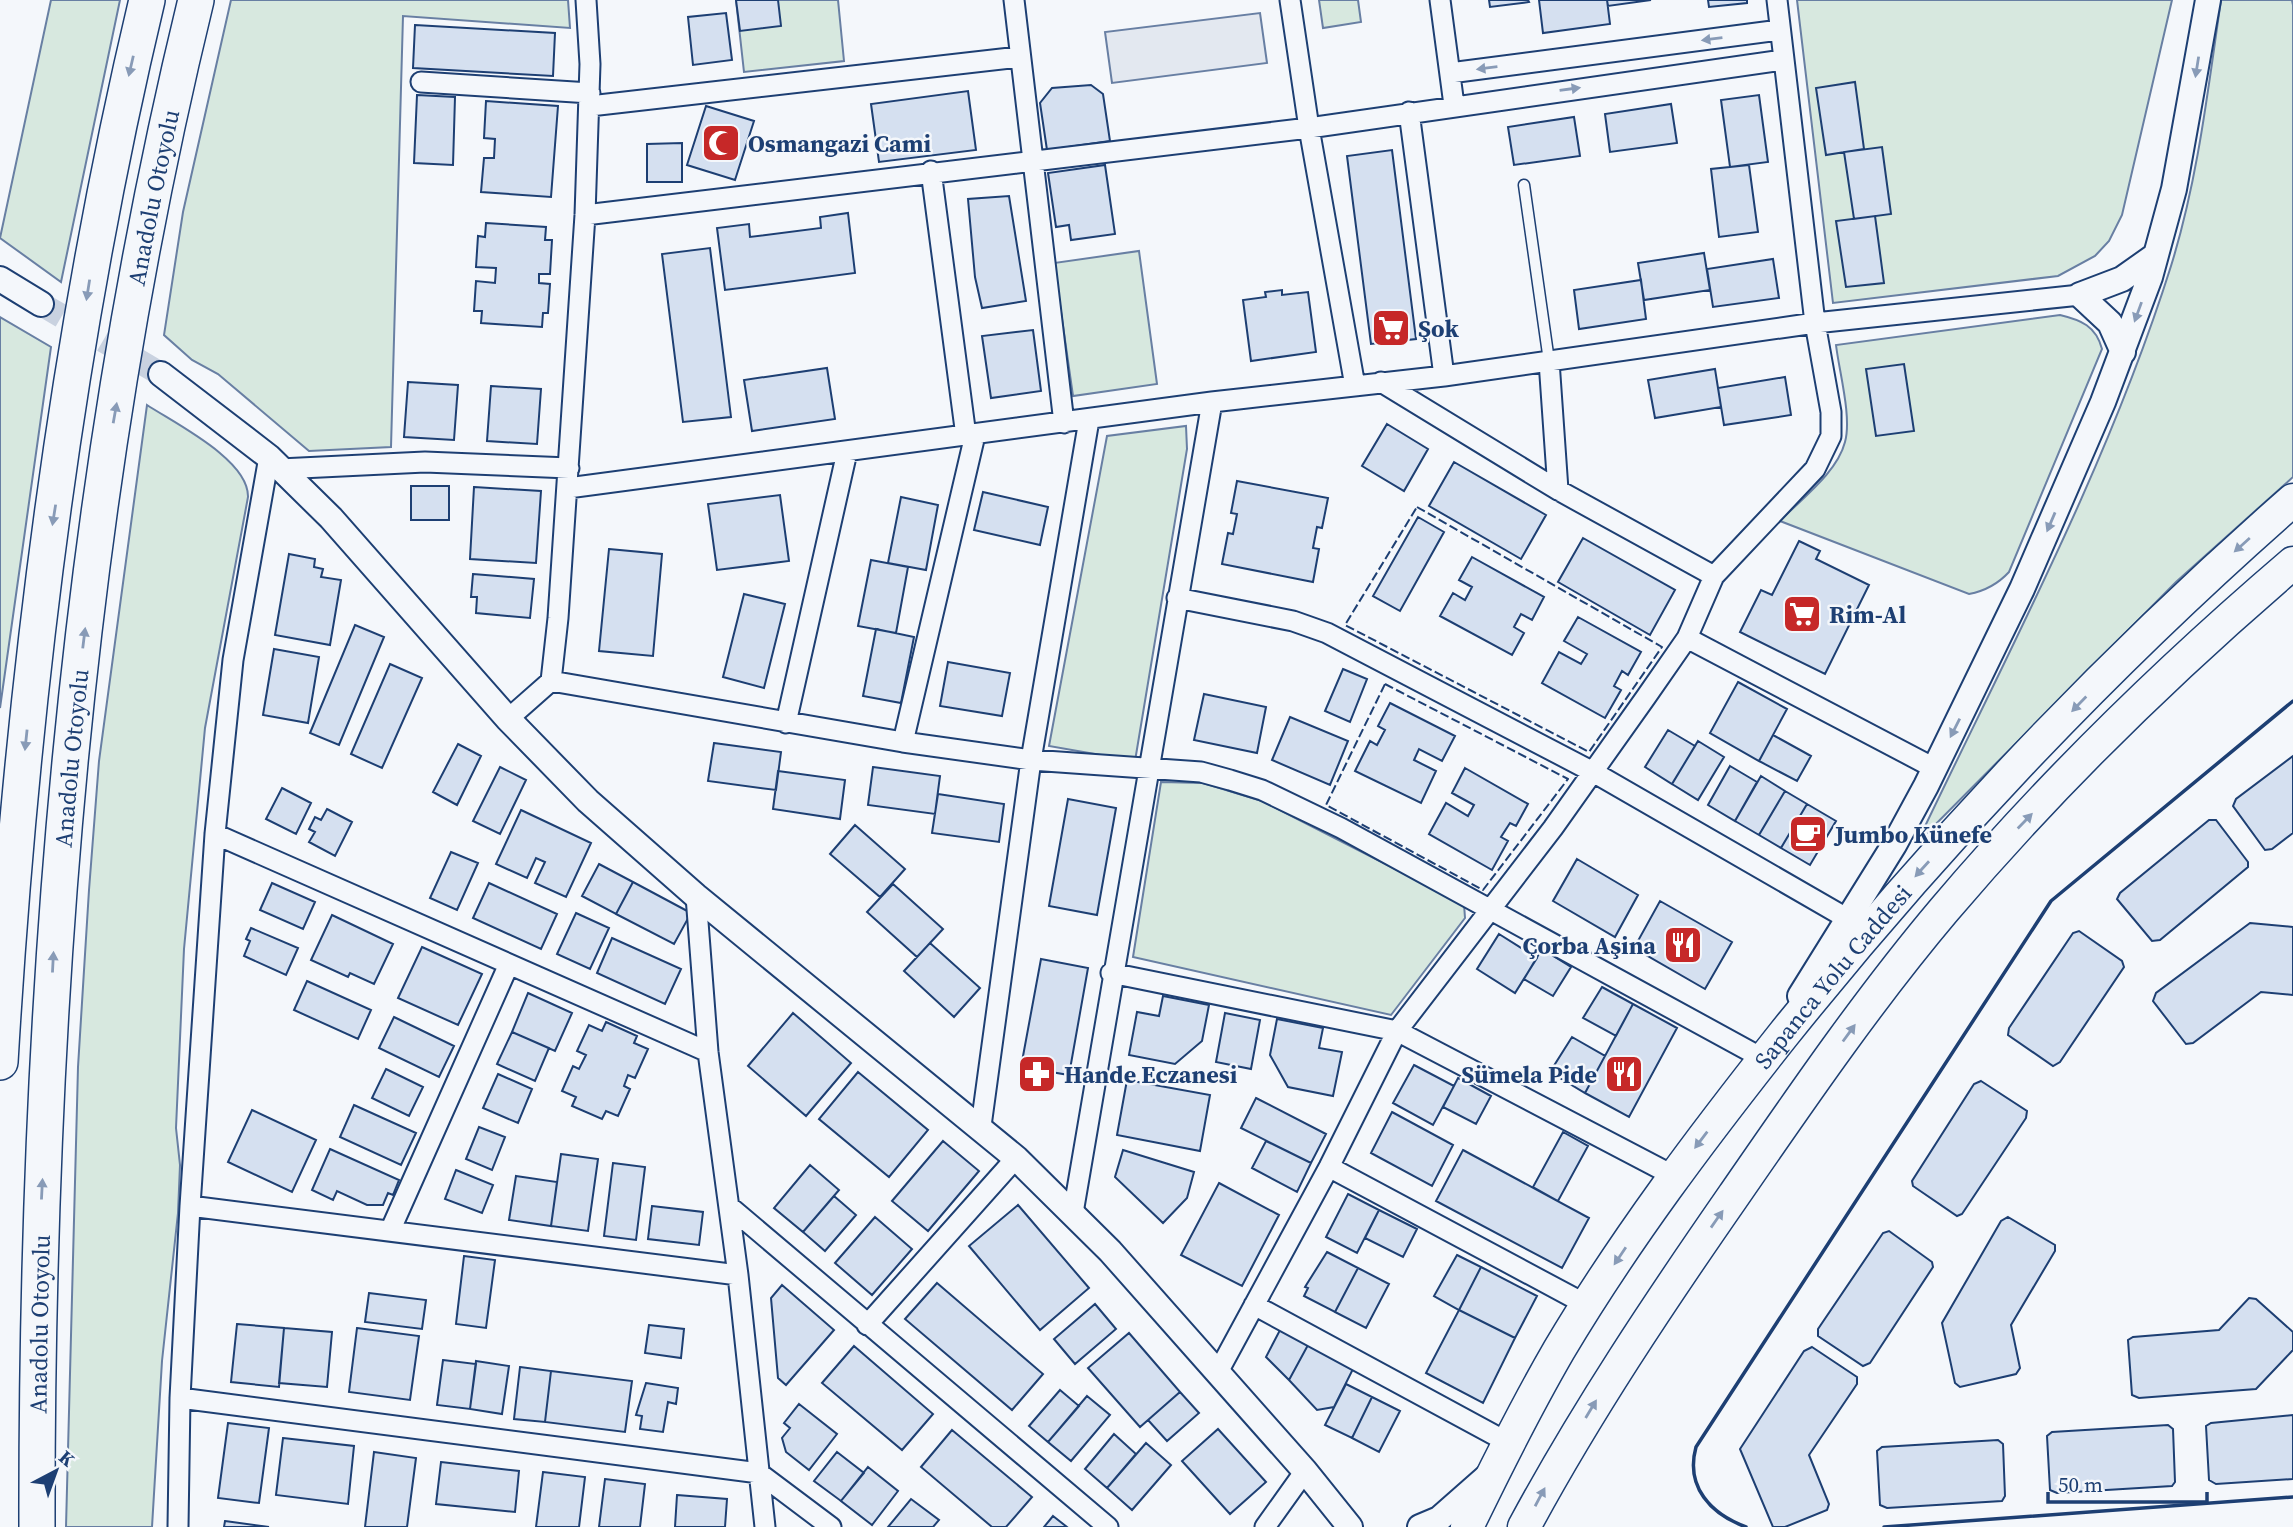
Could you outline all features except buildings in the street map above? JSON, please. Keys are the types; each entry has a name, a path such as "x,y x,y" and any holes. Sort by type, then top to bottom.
{"highway":[{"name":"Anadolu Otoyolu","path":"0,1062 9,898 46,568 95,245 123,99 147,0"},
{"name":"Anadolu Otoyolu","path":"37,1527 39,1265 55,915 66,796 90,579 113,426 154,182 195,0"},
{"name":"Sapanca Yolu Caddesi","path":"1467,1527 1502,1456 1587,1305 1666,1187 1727,1105 1884,912 1977,809 2128,654 2293,500"},
{"name":"Sapanca Yolu Caddesi","path":"1524,1527 1607,1382 1703,1240 1870,1003 1928,930 2021,825 2124,716 2293,563"}],"street":[{"path":"508,719 551,681 569,478 585,215 590,99 586,0"},
{"path":"1014,0 1030,160 1064,424"},
{"path":"1290,0 1309,128 1355,386"},
{"path":"1440,0 1454,105"},
{"path":"1218,1372 1329,1167 1397,1031 1594,772 1687,638 1714,576 1815,469 1825,454 1831,436 1831,412 1815,323 1777,0"},
{"path":"1727,1105 1762,1058 1894,845 2022,590 2123,352 2156,255 2174,189 2208,0"},
{"path":"1450,73 1780,30"},
{"path":"421,82 590,99 1018,57"},
{"path":"585,215 931,171 1309,128 1454,105 1783,60"},
{"path":"1409,112 1444,376"},
{"path":"903,742 971,436 931,171"},
{"path":"275,463 425,461 569,478 847,452 1212,402 1444,376 1815,323 2080,295 2122,279 2156,255"},
{"path":"0,279 41,304"},
{"path":"2080,295 2110,323 2123,352"},
{"path":"1549,361 1558,490"},
{"path":"161,374 275,463 331,518 508,719 588,801 696,896 1016,1157 1073,1213 1218,1372 1344,1519 1370,1527"},
{"path":"1381,382 1558,490 1714,576"},
{"path":"1073,1213 1111,973 1212,402"},
{"path":"981,1126 1031,760 1089,420"},
{"path":"786,723 847,452"},
{"path":"178,1527 180,1398 190,1206 215,834 233,660 275,463"},
{"path":"1177,598 1293,621 1326,633 1594,772 1848,919"},
{"path":"1687,638 1934,768"},
{"path":"551,681 786,723 1031,760 1201,772 1262,790 1341,828 1762,1058"},
{"path":"215,834 708,1052"},
{"path":"696,896 708,1052 730,1207 765,1527"},
{"path":"390,1231 509,964"},
{"path":"1111,973 1397,1031 1666,1187"},
{"path":"867,1325 1016,1157"},
{"path":"1329,1167 1587,1305"},
{"path":"190,1206 738,1275"},
{"path":"730,1207 1108,1527"},
{"path":"1254,1305 1502,1456 1439,1519 1420,1527"},
{"path":"180,1398 759,1473 831,1527"},
{"path":"1265,1527 1305,1471"}],"lane":[{"path":"1524,185 1549,361"}],"shaded area":[{"path":"51,0 120,0 61,282 0,238"},
{"path":"231,0 568,0 570,28 403,16 391,447 309,451 218,374 192,360 164,335 183,212"},
{"path":"736,0 838,0 844,61 744,72"},
{"path":"1319,0 1358,0 1361,22 1323,28"},
{"path":"1797,0 2172,0 2122,215 2109,241 2095,256 2058,276 1833,303"},
{"path":"2221,0 2292,0 2293,5 2293,477 2176,582 1917,843 2087,487 2146,340 2171,266 2188,200"},
{"path":"1260,13 1267,63 1112,83 1105,32"},
{"path":"1139,251 1157,384 1073,396 1054,263"},
{"path":"2060,315 2075,319 2092,329 2102,349 2009,572 2000,581 1969,594 1780,521 1826,475 1845,442 1846,407 1836,345"},
{"path":"0,317 51,347 0,708"},
{"path":"147,405 209,444 224,457 245,483 248,497 205,728 184,949 176,1128 180,1165 178,1213 162,1361 152,1527 66,1527 78,1067 89,890 99,761"},
{"path":"1186,426 1187,449 1135,761 1049,746 1107,436"},
{"path":"1161,782 1203,783 1262,801 1464,904 1465,918 1391,1015 1133,957"}],"tunnel":[{"path":"41,304 161,374"}],"fence":[{"path":"1417,507 1662,647 1589,752 1345,625 1417,507"},
{"path":"1385,684 1568,779 1483,890 1326,805 1385,684"}],"wall":[{"path":"1746,1527 1722,1515 1704,1497 1694,1475 1696,1447 2051,901 2293,701"},
{"path":"1884,1527 2293,1497"}],"place":[{"name":"Osmangazi Cami","path":"721,143"},
{"name":"Şok","path":"1391,328"},
{"name":"Rim-Al","path":"1802,614"},
{"name":"Jumbo Künefe","path":"1808,834"},
{"name":"Çorba Aşina","path":"1683,945"},
{"name":"Hande Eczanesi","path":"1037,1074"},
{"name":"Sümela Pide","path":"1624,1074"}]}
